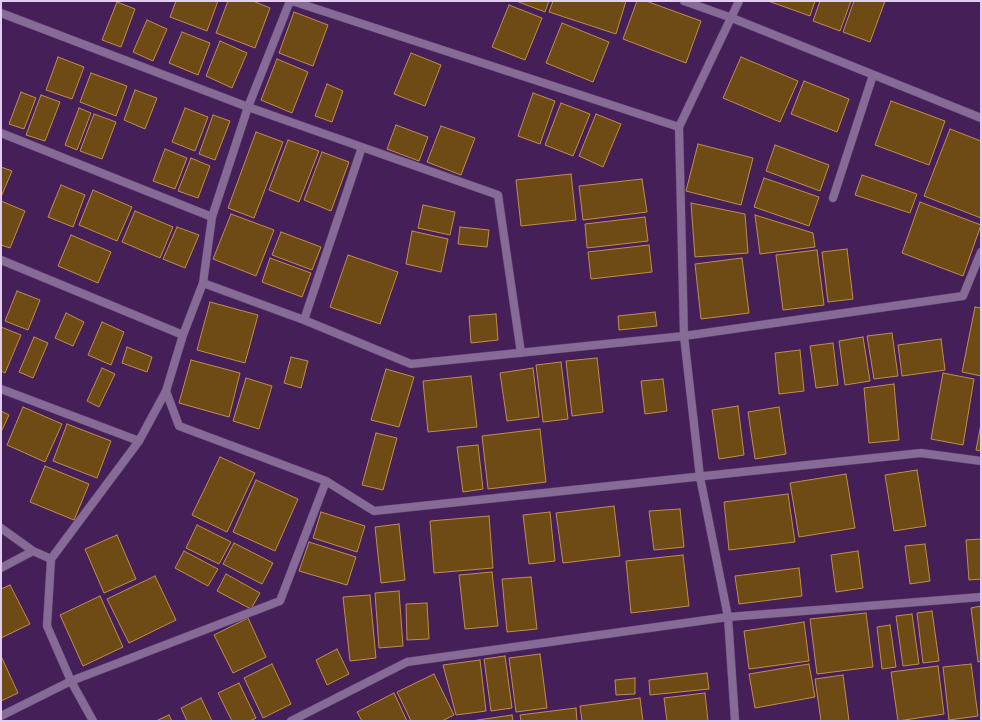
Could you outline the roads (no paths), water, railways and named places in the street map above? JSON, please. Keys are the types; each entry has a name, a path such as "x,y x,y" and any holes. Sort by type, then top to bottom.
{"street":[{"path":"93,721 71,682 47,626 51,559 139,441 166,391 183,335 202,284 212,217 248,107 291,1 679,127"},
{"path":"684,1 732,18 873,76 981,118"},
{"path":"735,721 728,617 700,477 684,336 679,127 739,1"},
{"path":"1,12 248,107 498,195 521,353"},
{"path":"833,198 873,76"},
{"path":"1,133 212,217"},
{"path":"304,320 362,147"},
{"path":"202,284 304,320 411,364 684,336 963,296 981,252"},
{"path":"1,260 183,335"},
{"path":"1,389 139,441"},
{"path":"166,391 179,426 326,481 374,511 921,453 981,460"},
{"path":"1,716 71,682 280,601 326,481"},
{"path":"1,528 33,551 51,559"},
{"path":"1,568 33,551"},
{"path":"291,721 407,662 728,617 981,597"}]}
